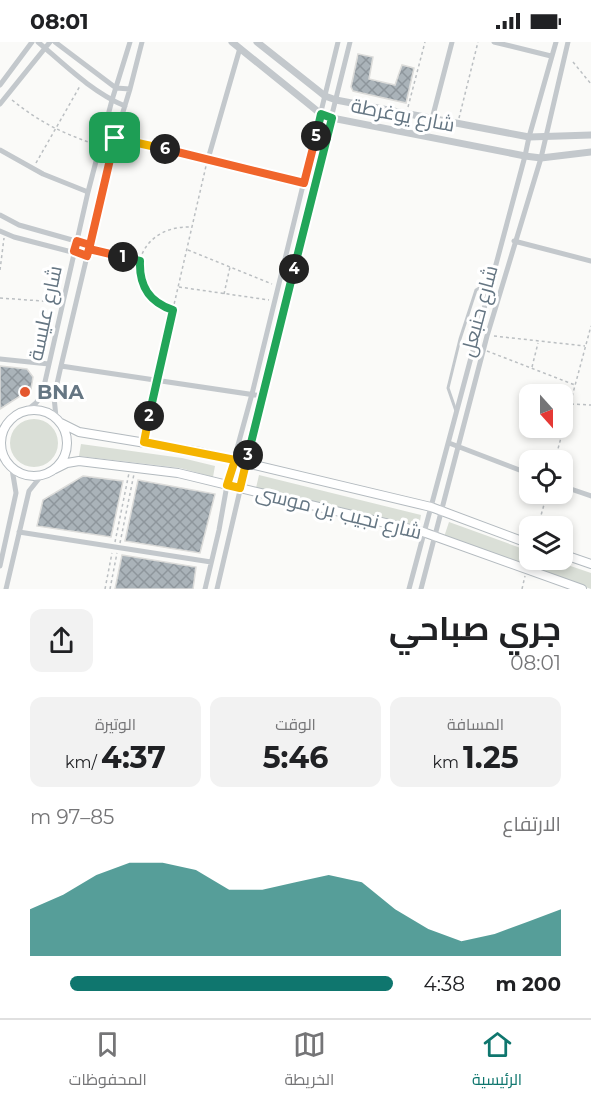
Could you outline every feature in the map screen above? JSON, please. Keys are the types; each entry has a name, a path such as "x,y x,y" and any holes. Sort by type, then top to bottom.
{"main road":[{"path":"0,424 26,411 47,412 79,432 246,462 431,507 519,540"},
{"path":"11,419 4,429 1,440 2,452 6,463 26,476 42,476 55,470 61,463 68,448 66,431 59,420"},
{"name":"شارع نجيب بن موسى","path":"55,470 67,463 79,461 178,473 423,532 519,566"},
{"path":"573,558 591,564"},
{"name":"شارع نجيب بن موسى","path":"530,570 582,589"}],"street":[{"path":"0,85 32,42"},
{"path":"38,42 83,80 125,106"},
{"path":"0,104 50,42"},
{"path":"55,42 116,88 130,89"},
{"name":"شارع عليسة","path":"26,411 42,395 88,192 130,42"},
{"name":"شارع عليسة","path":"59,420 54,397 115,138 142,42"},
{"name":"شارع يوغرطة","path":"232,42 321,114 332,118 525,156 541,158 591,152"},
{"name":"شارع يوغرطة","path":"257,42 325,96 336,100 529,137 591,135"},
{"path":"205,589 227,485 252,394 338,42"},
{"path":"217,589 262,396 350,42"},
{"path":"432,119 452,42"},
{"path":"494,42 551,56"},
{"name":"شارع حنبعل","path":"410,589 423,532 556,42"},
{"name":"شارع حنبعل","path":"421,589 487,336 541,158 568,42"},
{"path":"208,159 240,48"},
{"path":"115,138 314,186"},
{"path":"0,150 32,169 88,192"},
{"path":"0,215 19,225 77,241 90,247"},
{"path":"2,232 87,256"},
{"path":"514,241 591,261"},
{"path":"0,359 49,364"},
{"path":"61,366 262,396"},
{"path":"449,443 519,470"},
{"path":"0,566 16,493 6,463"},
{"path":"6,589 29,490 42,476"},
{"path":"573,490 591,496"},
{"path":"19,532 211,562"}],"lane":[{"path":"457,413 448,388 460,339 476,290 492,280"}],"path":[{"path":"406,114 424,42"},
{"path":"457,124 478,42"},
{"path":"573,62 591,84"},
{"path":"32,169 83,80"},
{"path":"6,95 31,116 55,130 101,146"},
{"path":"144,442 208,159"},
{"path":"173,310 155,302 147,292 140,273 140,261 149,242 159,233 176,226 192,227"},
{"path":"0,270 2,232"},
{"path":"90,247 140,261"},
{"path":"187,250 278,286"},
{"path":"224,294 230,266"},
{"path":"178,287 274,301"},
{"path":"0,298 64,302"},
{"path":"573,393 591,326"},
{"path":"487,336 586,346"},
{"path":"531,368 538,341"},
{"path":"484,350 575,385"},
{"path":"573,404 591,405"},
{"path":"105,589 133,467"},
{"path":"110,589 116,547 133,467"},
{"path":"522,589 527,570"}],"shaded area":[{"path":"34,419 51,426 58,443 51,460 34,467 17,460 10,443 17,426"},
{"path":"81,444 182,458 215,466 213,477 180,468 79,456"},
{"path":"259,475 421,515 419,527 256,488"},
{"path":"449,522 519,547 519,564 444,537"},
{"path":"573,567 591,573 591,589 537,570 573,570"}],"building":[{"path":"358,54 373,57 369,79 395,85 402,65 414,68 406,103 353,91 351,87"},
{"path":"0,366 27,369 33,377 31,389 0,409"},
{"path":"83,476 123,481 111,537 37,526 43,500"},
{"path":"138,480 215,494 200,553 125,541"},
{"path":"122,555 196,567 193,589 115,589"}],"place":[{"name":"BNA","path":"25,392"}],"route":[{"path":"321,114 332,118 240,488 227,485 235,460 144,442 173,310 155,302 147,292 142,283 140,261 89,249 87,256 74,251 77,241 90,245 115,138 304,183 321,114"}]}
